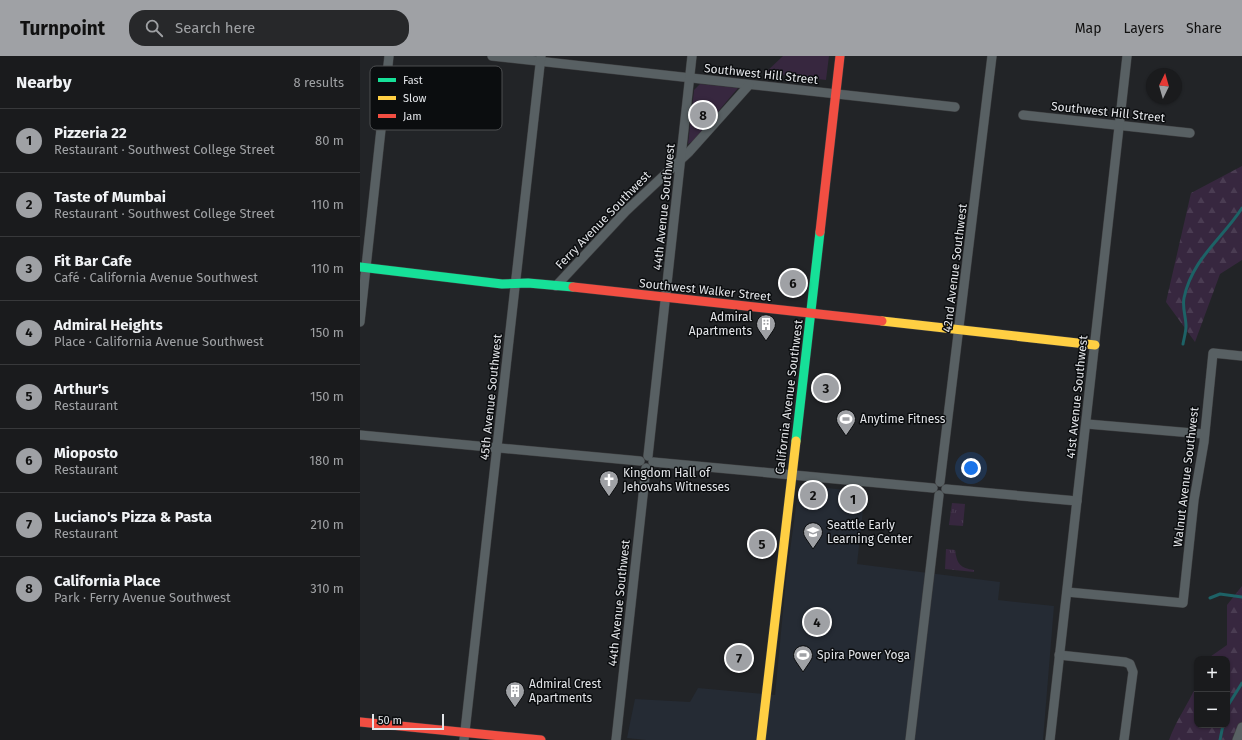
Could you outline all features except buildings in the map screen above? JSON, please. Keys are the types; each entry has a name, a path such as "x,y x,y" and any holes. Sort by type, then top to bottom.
{"main road":[{"name":"California Avenue Southwest","path":"761,740 840,56"},
{"name":"Southwest Walker Street","path":"363,267 502,284 515,283 556,286 1095,345"},
{"path":"360,722 464,737 541,740"}],"street":[{"path":"388,66 389,56"},
{"name":"Southwest Hill Street","path":"492,56 540,59 749,85 955,107"},
{"name":"44th Avenue Southwest","path":"616,740 692,56"},
{"name":"42nd Avenue Southwest","path":"910,740 939,488 992,56"},
{"name":"41st Avenue Southwest","path":"1050,740 1087,424 1127,56"},
{"name":"45th Avenue Southwest","path":"464,737 498,447 540,59"},
{"name":"Ferry Avenue Southwest","path":"556,286 626,211 681,160 749,85"},
{"name":"Southwest Hill Street","path":"1023,115 1190,133"},
{"path":"360,322 363,267 380,130"},
{"name":"Walnut Avenue Southwest","path":"1067,592 1183,603 1194,500 1200,474 1213,353 1242,356"},
{"path":"1087,424 1204,434"},
{"path":"360,435 1077,500"},
{"path":"1060,655 1126,662 1130,664 1133,672 1124,740"},
{"path":"1237,740 1242,727"}],"shaded area":[{"path":"799,485 865,492 857,564 1000,582 998,600 1054,606 1043,740 646,740 627,738 635,699 690,702 698,688 775,695 786,580"}],"green space":[{"path":"783,56 829,56 826,80 765,73"},
{"path":"700,84 738,88 693,141 688,144 694,90"},
{"path":"1242,166 1242,260 1220,274 1195,342 1166,302 1191,193"},
{"path":"952,503 965,504 963,526 949,525"},
{"path":"946,549 955,550 958,562 965,568 974,570 974,572 945,569"},
{"path":"1242,586 1242,740 1169,740 1175,725 1194,690 1194,728 1230,728 1230,656 1211,656 1227,645 1227,605"}],"waterway":[{"path":"1183,344 1186,326 1184,298 1188,284 1208,250 1242,208"},
{"path":"1210,598 1220,594 1242,597"},
{"path":"1230,702 1242,683"},
{"path":"1220,740 1222,728"}],"traffic: fast":[{"path":"796,441 820,232"},
{"path":"360,267 502,284 528,283 573,287"}],"traffic: slow":[{"path":"882,321 1095,345"},
{"path":"761,740 796,441"}],"traffic: jam":[{"path":"820,232 840,56"},
{"path":"573,287 882,321"},
{"path":"360,722 541,740"}],"place":[{"name":"California Place","path":"703,115"},
{"name":"Mioposto","path":"793,283"},
{"name":"Admiral Apartments","path":"766,341"},
{"name":"Fit Bar Cafe","path":"826,388"},
{"name":"Anytime Fitness","path":"846,436"},
{"name":"Taste of Mumbai","path":"813,495"},
{"name":"Kingdom Hall of Jehovahs Witnesses","path":"609,497"},
{"name":"Pizzeria 22","path":"853,499"},
{"name":"Arthur's","path":"762,544"},
{"name":"Seattle Early Learning Center","path":"813,549"},
{"name":"Admiral Heights","path":"817,622"},
{"name":"Luciano's Pizza & Pasta","path":"739,658"},
{"name":"Spira Power Yoga","path":"803,672"},
{"name":"Admiral Crest Apartments","path":"515,708"}]}
